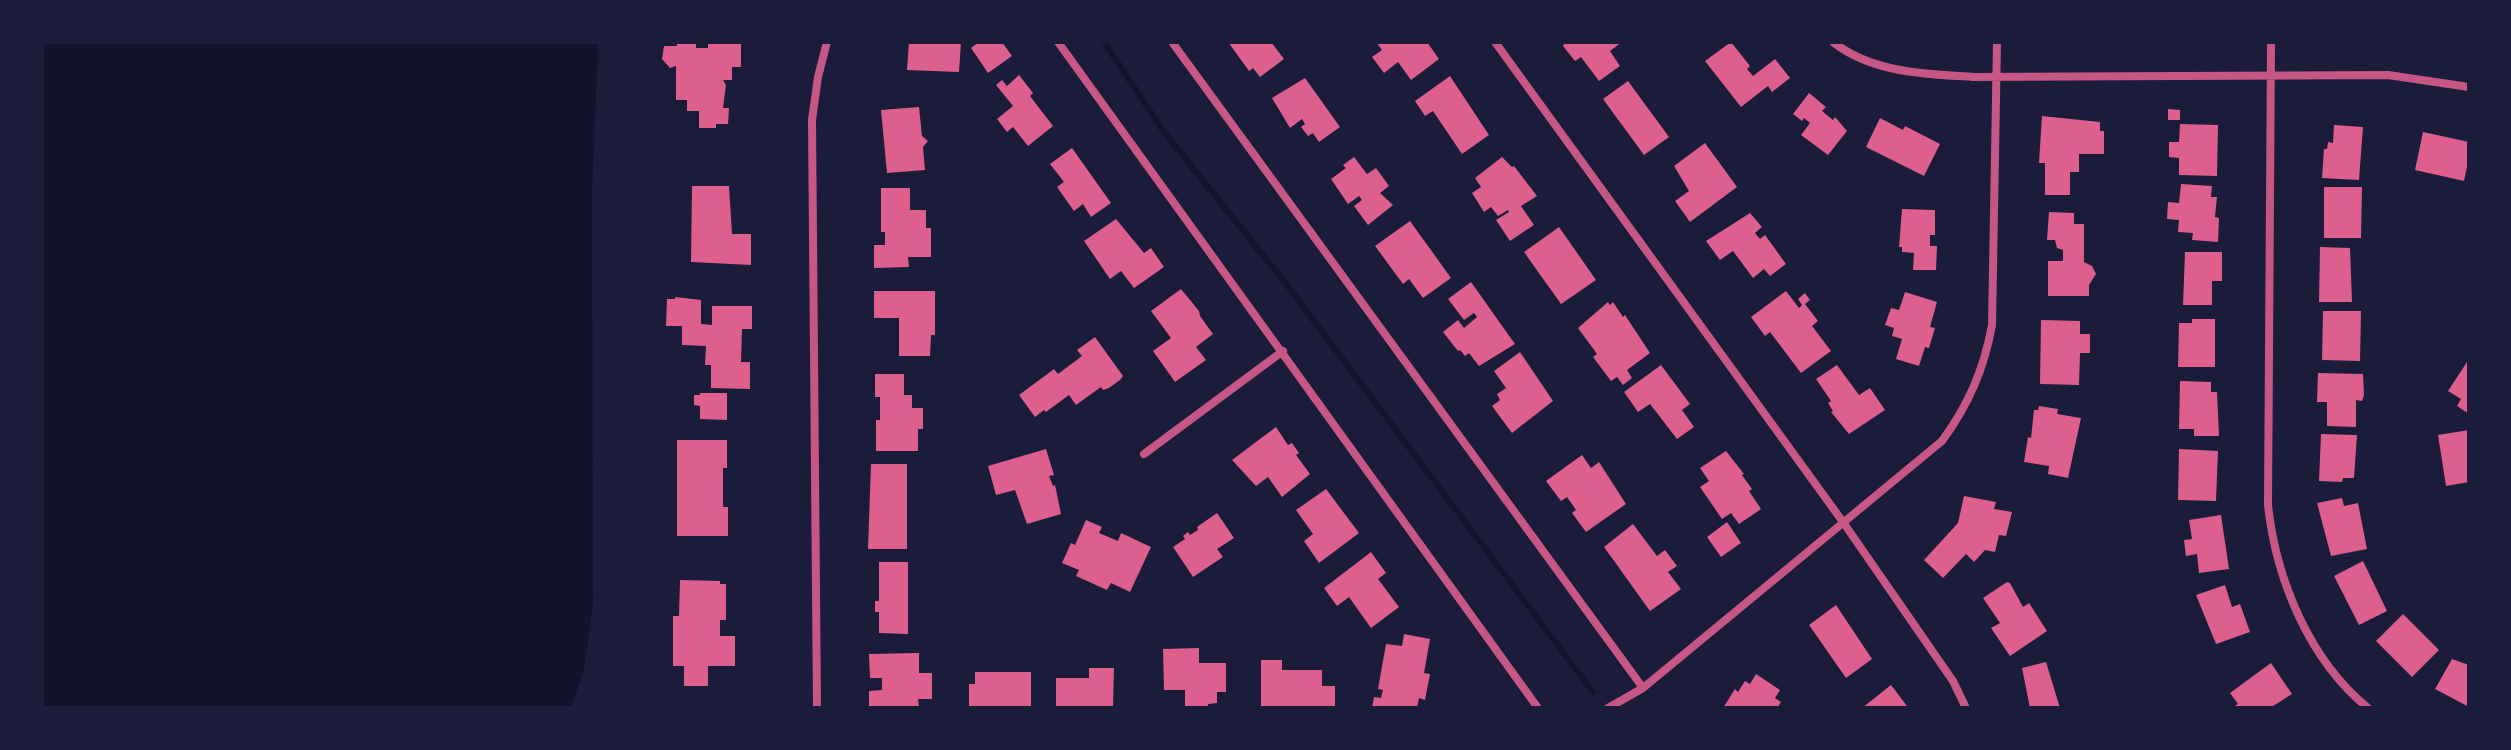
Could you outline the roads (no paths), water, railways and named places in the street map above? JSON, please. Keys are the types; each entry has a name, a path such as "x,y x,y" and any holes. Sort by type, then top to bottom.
{"street":[{"path":"817,708 812,120 827,42"},
{"path":"1058,42 1538,708"},
{"path":"1172,42 1643,688"},
{"path":"1495,42 1843,522 1953,681 1966,708"},
{"path":"1833,42 1861,59 1924,74 1996,77 2388,75 2469,87"},
{"path":"1608,708 1643,688 1942,441 1961,414 1975,388 1987,354 1992,325 1997,42"},
{"path":"2271,42 2268,505 2271,532 2280,569 2296,609 2318,649 2358,705 2368,708"},
{"path":"1144,454 1283,351"}],"waterway":[{"path":"1104,42 1164,132 1287,285 1593,692"}]}
